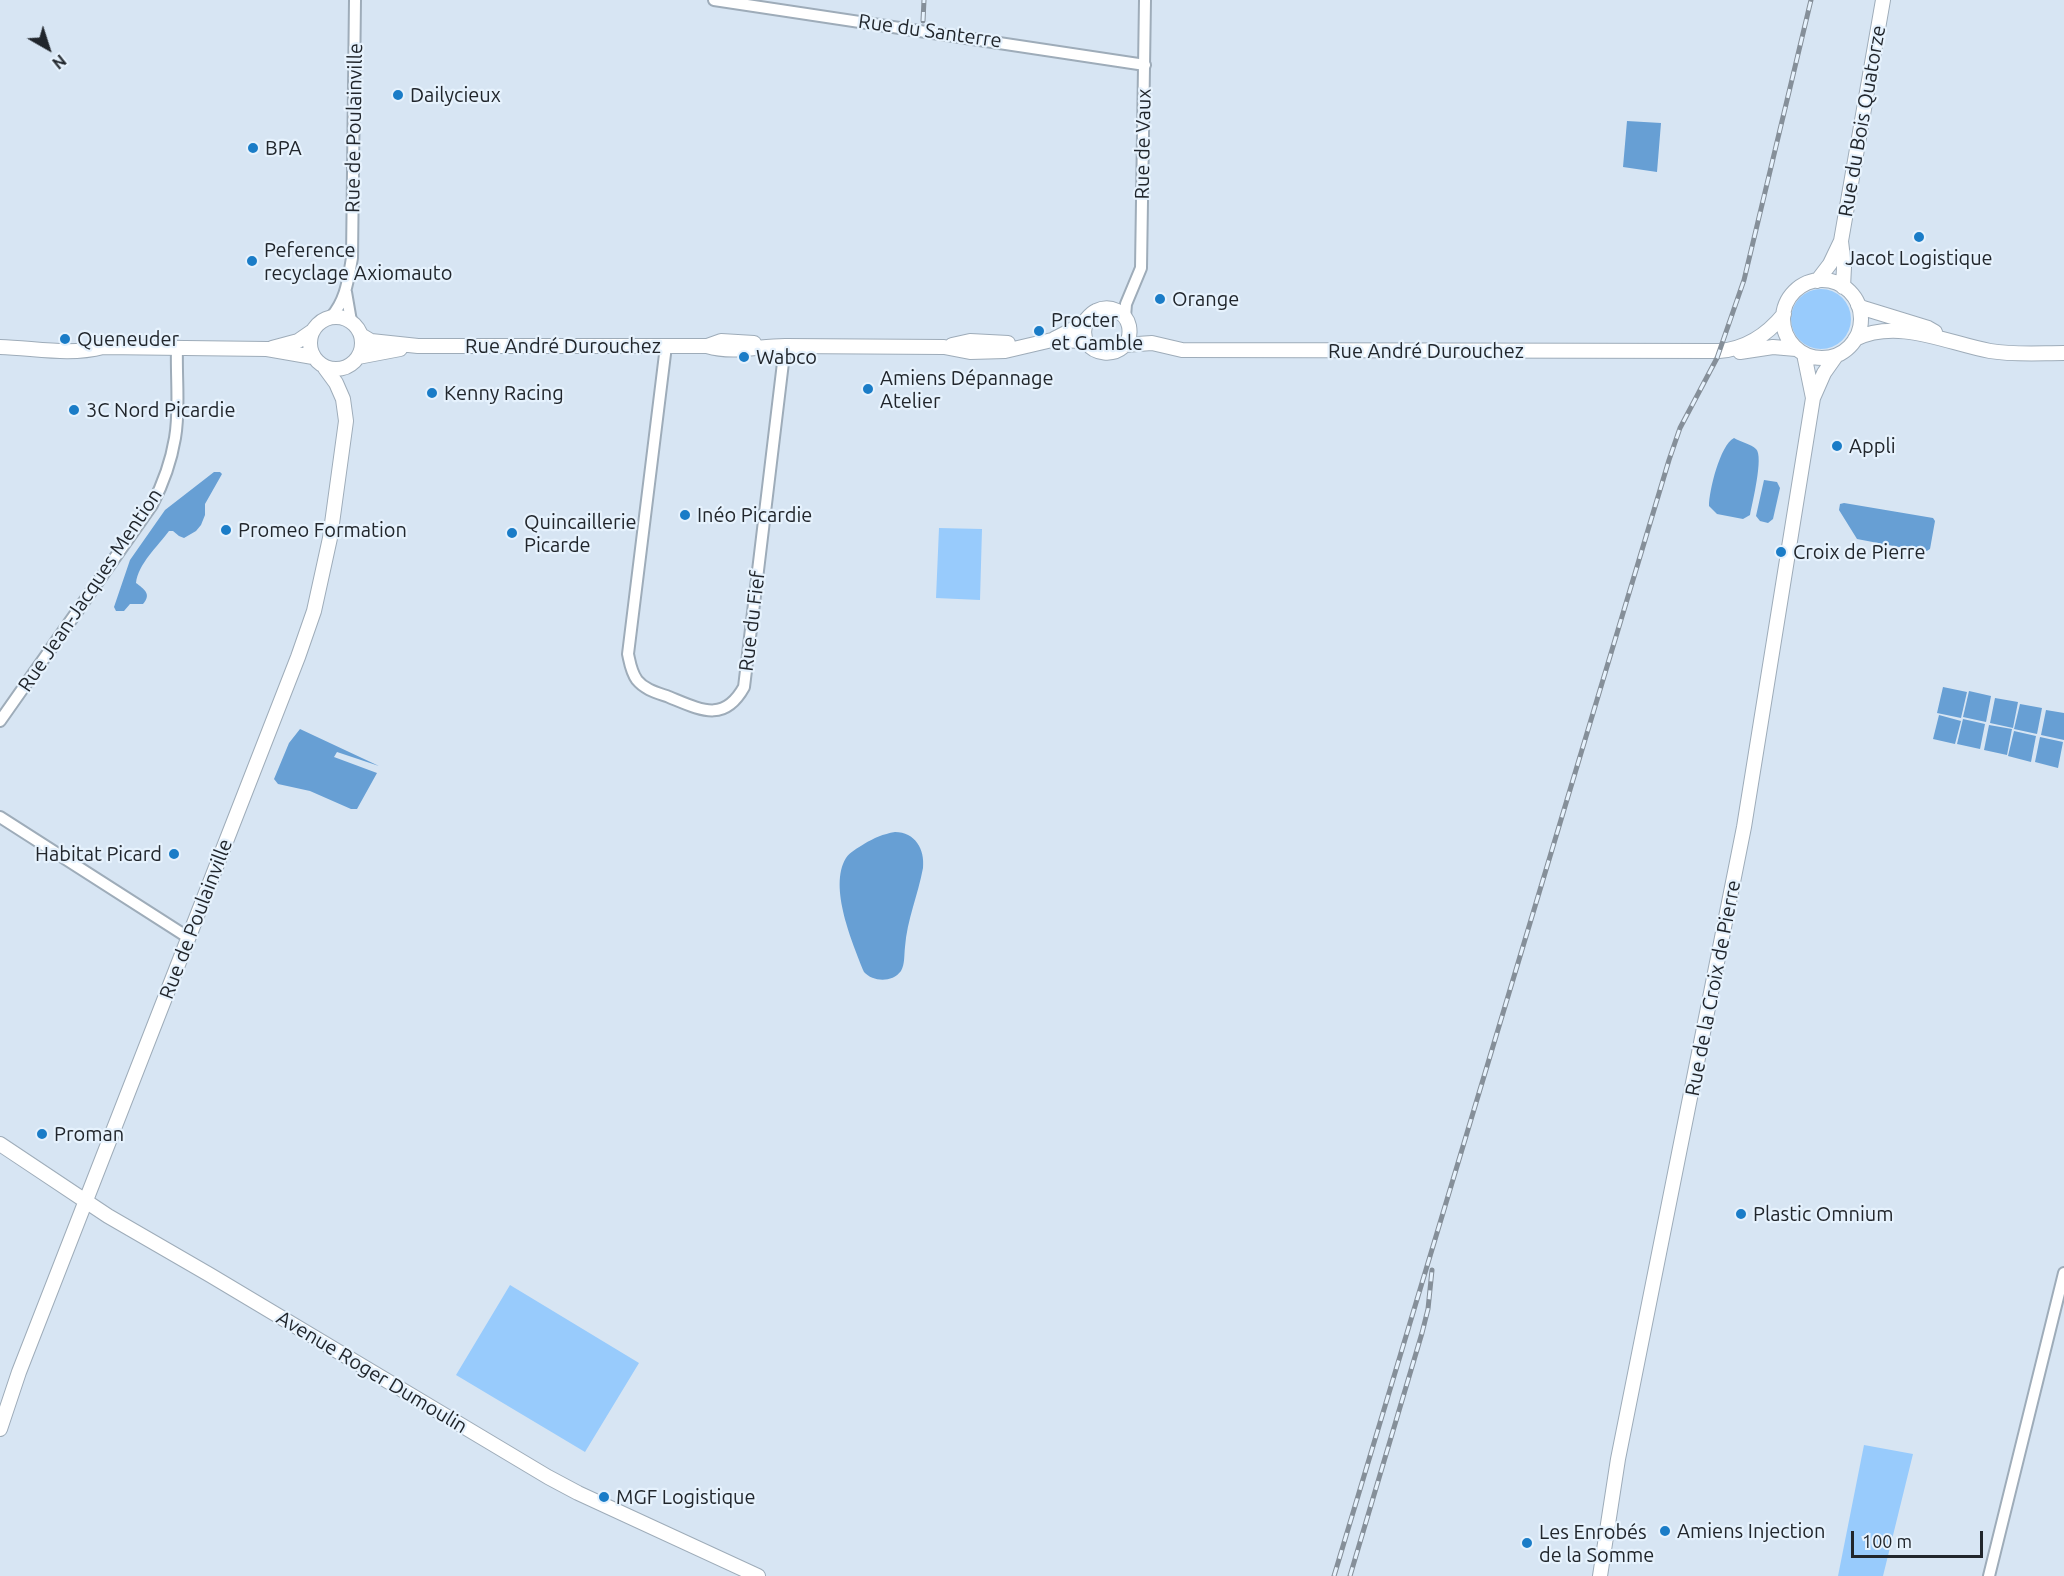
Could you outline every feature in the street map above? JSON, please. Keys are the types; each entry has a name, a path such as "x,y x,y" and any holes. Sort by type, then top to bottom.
{"main road":[{"name":"Rue du Bois Quatorze","path":"1817,281 1830,264 1841,241 1883,0"},
{"name":"Rue du Bois Quatorze","path":"1841,241 1844,267 1843,287"},
{"path":"1817,281 1831,282 1843,287 1858,305 1860,322 1855,339 1850,346 1836,356 1814,357 1800,351 1787,336 1783,322 1790,298 1809,283 1817,281"},
{"path":"1858,305 1928,328 1950,340"},
{"path":"1053,340 1074,329 1097,310 1109,308 1115,310 1152,343"},
{"name":"Rue André Durouchez","path":"1729,350 1750,343 1767,333 1784,314"},
{"path":"267,349 298,341 311,332 316,325 331,317 351,321 361,335 361,350 354,361 333,370 325,368 313,357 310,349 311,332"},
{"path":"1087,319 1084,326 1086,341 1094,350 1105,354 1119,350 1124,345 1130,333 1127,321"},
{"path":"1855,339 1866,333 1903,332 1950,340 1992,351 2064,353"},
{"name":"Rue André Durouchez","path":"361,335 371,340 418,346 707,346 722,341 752,342 765,346 944,347 970,341 1030,345 1053,340 1086,341"},
{"path":"0,347 19,347 47,342 88,343 103,347 267,349 313,357"},
{"name":"Rue André Durouchez","path":"1124,345 1152,343 1182,350 1729,350 1739,352 1773,347 1800,351"},
{"name":"Rue André Durouchez","path":"354,361 418,346"},
{"name":"Rue de la Croix de Pierre","path":"1800,351 1813,398"},
{"name":"Rue de la Croix de Pierre","path":"1600,1576 1618,1459 1744,827 1813,398 1824,373 1836,356"},
{"name":"Rue de Poulainville","path":"342,399 346,374 354,361"},
{"name":"Rue de Poulainville","path":"0,1429 19,1372 314,611 330,538 346,421 336,383 325,368"},
{"name":"Avenue Roger Dumoulin","path":"0,1144 108,1216 548,1477 758,1576"}],"street":[{"name":"Rue de Poulainville","path":"331,317 346,291 352,258 355,0"},
{"name":"Rue du Santerre","path":"714,0 771,4 1145,65"},
{"name":"Rue de Vaux","path":"1127,321 1126,304 1141,268 1144,0"},
{"name":"Rue de Vaux","path":"1109,308 1132,286"},
{"name":"Rue de Poulainville","path":"346,291 351,321"},
{"name":"Rue du Fief","path":"666,346 628,654 636,679 646,688 706,712 729,706 738,699 744,687 785,346"},
{"name":"Rue Jean-Jacques Mention","path":"0,721 156,499 169,465 176,436 177,348"},
{"path":"0,817 189,938"},
{"path":"1989,1576 2064,1273"}],"shaded area":[{"path":"1627,121 1661,123 1657,172 1623,167"},
{"path":"1821,289 1838,294 1846,302 1851,319 1846,336 1838,344 1821,349 1804,344 1796,336 1791,319 1796,302 1804,294"},
{"path":"1734,438 1754,447 1759,461 1750,515 1743,519 1717,514 1709,506 1713,480 1720,459 1724,449"},
{"path":"214,472 222,474 205,504 205,515 201,525 184,538 169,531 140,569 136,583 146,592 146,600 143,604 130,604 124,611 116,611 114,607 130,560 165,510"},
{"path":"1764,480 1777,482 1780,488 1773,519 1768,523 1760,521 1756,516"},
{"path":"1840,504 1933,518 1935,521 1930,549 1925,552 1857,539 1839,510"},
{"path":"939,528 982,529 980,600 936,598"},
{"path":"1943,687 1967,692 1961,718 1937,713"},
{"path":"1969,691 1991,696 1986,722 1963,717"},
{"path":"1995,698 2018,702 2013,728 1990,723"},
{"path":"2020,704 2042,708 2037,734 2014,729"},
{"path":"2046,710 2064,713 2064,740 2041,735"},
{"path":"1939,715 1961,721 1955,744 1933,739"},
{"path":"1963,719 1985,724 1980,749 1957,744"},
{"path":"1989,725 2012,729 2007,755 1984,750"},
{"path":"300,729 379,766 337,752 334,757 377,773 357,809 351,809 310,791 278,784 274,779 289,743"},
{"path":"2014,731 2036,736 2031,762 2008,756"},
{"path":"2040,737 2063,742 2058,768 2035,762"},
{"path":"895,832 908,835 917,843 922,854 923,868 908,927 901,971 893,978 882,980 872,978 864,972 844,915 840,884 841,870 846,858 854,850 875,838"},
{"path":"510,1285 639,1363 585,1452 456,1375"},
{"path":"1864,1445 1913,1454 1883,1576 1838,1576"}],"railway":[{"path":"923,21 924,0"},
{"path":"1334,1576 1669,460 1680,428 1717,358 1744,280 1811,0"},
{"path":"1350,1576 1422,1333 1428,1309 1432,1270"}],"place":[{"name":"Dailycieux","path":"398,95"},
{"name":"BPA","path":"253,148"},
{"name":"Jacot Logistique","path":"1919,237"},
{"name":"Peference recyclage Axiomauto","path":"252,261"},
{"name":"Orange","path":"1160,299"},
{"name":"Procter et Gamble","path":"1039,331"},
{"name":"Queneuder","path":"65,339"},
{"name":"Wabco","path":"744,357"},
{"name":"Amiens Dépannage Atelier","path":"868,389"},
{"name":"Kenny Racing","path":"432,393"},
{"name":"3C Nord Picardie","path":"74,410"},
{"name":"Appli","path":"1837,446"},
{"name":"Inéo Picardie","path":"685,515"},
{"name":"Promeo Formation","path":"226,530"},
{"name":"Quincaillerie Picarde","path":"512,533"},
{"name":"Croix de Pierre","path":"1781,552"},
{"name":"Habitat Picard","path":"174,854"},
{"name":"Proman","path":"42,1134"},
{"name":"Plastic Omnium","path":"1741,1214"},
{"name":"MGF Logistique","path":"604,1497"},
{"name":"Amiens Injection","path":"1665,1531"},
{"name":"Les Enrobés de la Somme","path":"1527,1543"}]}
